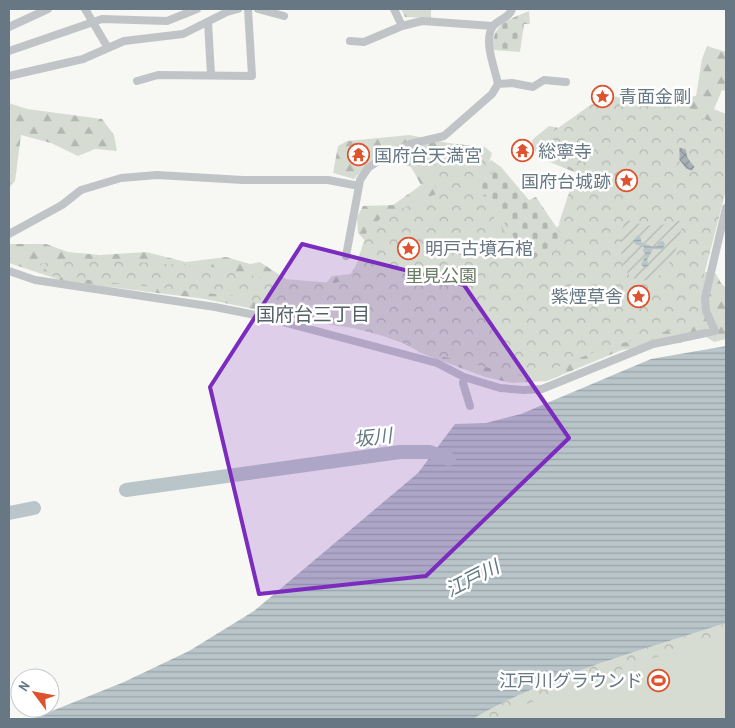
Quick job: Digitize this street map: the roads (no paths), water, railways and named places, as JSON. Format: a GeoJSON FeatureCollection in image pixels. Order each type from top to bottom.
{"type":"FeatureCollection","features":[{"type":"Feature","properties":{"kind":"street"},"geometry":{"type":"LineString","coordinates":[[9,28],[48,9]]}},
{"type":"Feature","properties":{"kind":"street"},"geometry":{"type":"LineString","coordinates":[[85,9],[108,48]]}},
{"type":"Feature","properties":{"kind":"street"},"geometry":{"type":"LineString","coordinates":[[9,51],[109,18],[167,21],[197,9]]}},
{"type":"Feature","properties":{"kind":"street"},"geometry":{"type":"LineString","coordinates":[[9,76],[83,59],[131,40],[176,36],[208,22],[226,10],[238,9]]}},
{"type":"Feature","properties":{"kind":"street"},"geometry":{"type":"LineString","coordinates":[[137,81],[158,75],[252,76],[248,9]]}},
{"type":"Feature","properties":{"kind":"street"},"geometry":{"type":"LineString","coordinates":[[258,9],[284,16]]}},
{"type":"Feature","properties":{"kind":"street"},"geometry":{"type":"LineString","coordinates":[[394,9],[402,26]]}},
{"type":"Feature","properties":{"kind":"street"},"geometry":{"type":"LineString","coordinates":[[346,256],[360,180],[368,168],[387,155],[410,144],[444,136],[492,94],[498,84],[489,41],[494,26],[511,13],[512,9]]}},
{"type":"Feature","properties":{"kind":"street"},"geometry":{"type":"LineString","coordinates":[[350,40],[364,42],[402,26],[422,21],[494,26]]}},
{"type":"Feature","properties":{"kind":"street"},"geometry":{"type":"LineString","coordinates":[[208,22],[211,75]]}},
{"type":"Feature","properties":{"kind":"street"},"geometry":{"type":"LineString","coordinates":[[498,84],[512,83],[533,87],[544,80],[566,82]]}},
{"type":"Feature","properties":{"kind":"street"},"geometry":{"type":"LineString","coordinates":[[9,234],[62,205],[81,190],[132,176],[328,180],[359,186]]}},
{"type":"Feature","properties":{"kind":"street"},"geometry":{"type":"LineString","coordinates":[[9,271],[35,280],[216,307],[260,316],[437,363],[464,377],[500,388],[534,391],[579,375],[634,350],[677,338],[715,331],[706,311],[705,298],[726,208]]}},
{"type":"Feature","properties":{"kind":"street"},"geometry":{"type":"LineString","coordinates":[[464,377],[463,383],[470,406]]}},
{"type":"Feature","properties":{"kind":"water"},"geometry":{"type":"Polygon","coordinates":[[[637,236],[641,238],[641,242],[653,247],[663,241],[665,244],[663,249],[653,249],[647,260],[649,265],[645,269],[641,264],[646,255],[643,251],[644,247],[635,244],[633,241],[637,236]]]}},
{"type":"Feature","properties":{"kind":"water","name":"江戸川"},"geometry":{"type":"Polygon","coordinates":[[[726,346],[726,623],[564,676],[502,703],[473,719],[32,719],[60,718],[60,708],[124,682],[189,651],[254,611],[418,473],[455,424],[486,423],[521,414],[651,359],[726,346]]]}},
{"type":"Feature","properties":{"kind":"waterway","name":"坂川"},"geometry":{"type":"LineString","coordinates":[[126,490],[400,452],[430,452],[449,459]]}},
{"type":"Feature","properties":{"kind":"waterway","name":"坂川"},"geometry":{"type":"LineString","coordinates":[[9,513],[34,508]]}},
{"type":"Feature","properties":{"kind":"place","name":"青面金剛"},"geometry":{"type":"Point","coordinates":[603,96]}},
{"type":"Feature","properties":{"kind":"place","name":"総寧寺"},"geometry":{"type":"Point","coordinates":[522,151]}},
{"type":"Feature","properties":{"kind":"place","name":"国府台天満宮"},"geometry":{"type":"Point","coordinates":[358,155]}},
{"type":"Feature","properties":{"kind":"place","name":"国府台城跡"},"geometry":{"type":"Point","coordinates":[627,181]}},
{"type":"Feature","properties":{"kind":"place","name":"明戸古墳石棺"},"geometry":{"type":"Point","coordinates":[409,248]}},
{"type":"Feature","properties":{"kind":"place","name":"紫煙草舎"},"geometry":{"type":"Point","coordinates":[639,296]}},
{"type":"Feature","properties":{"kind":"place","name":"江戸川グラウンド"},"geometry":{"type":"Point","coordinates":[659,680]}},
{"type":"Feature","properties":{"kind":"district","name":"国府台三丁目"},"geometry":{"type":"Point","coordinates":[313,314]}},
{"type":"Feature","properties":{"kind":"park label","name":"里見公園"},"geometry":{"type":"Point","coordinates":[441,275]}}]}
